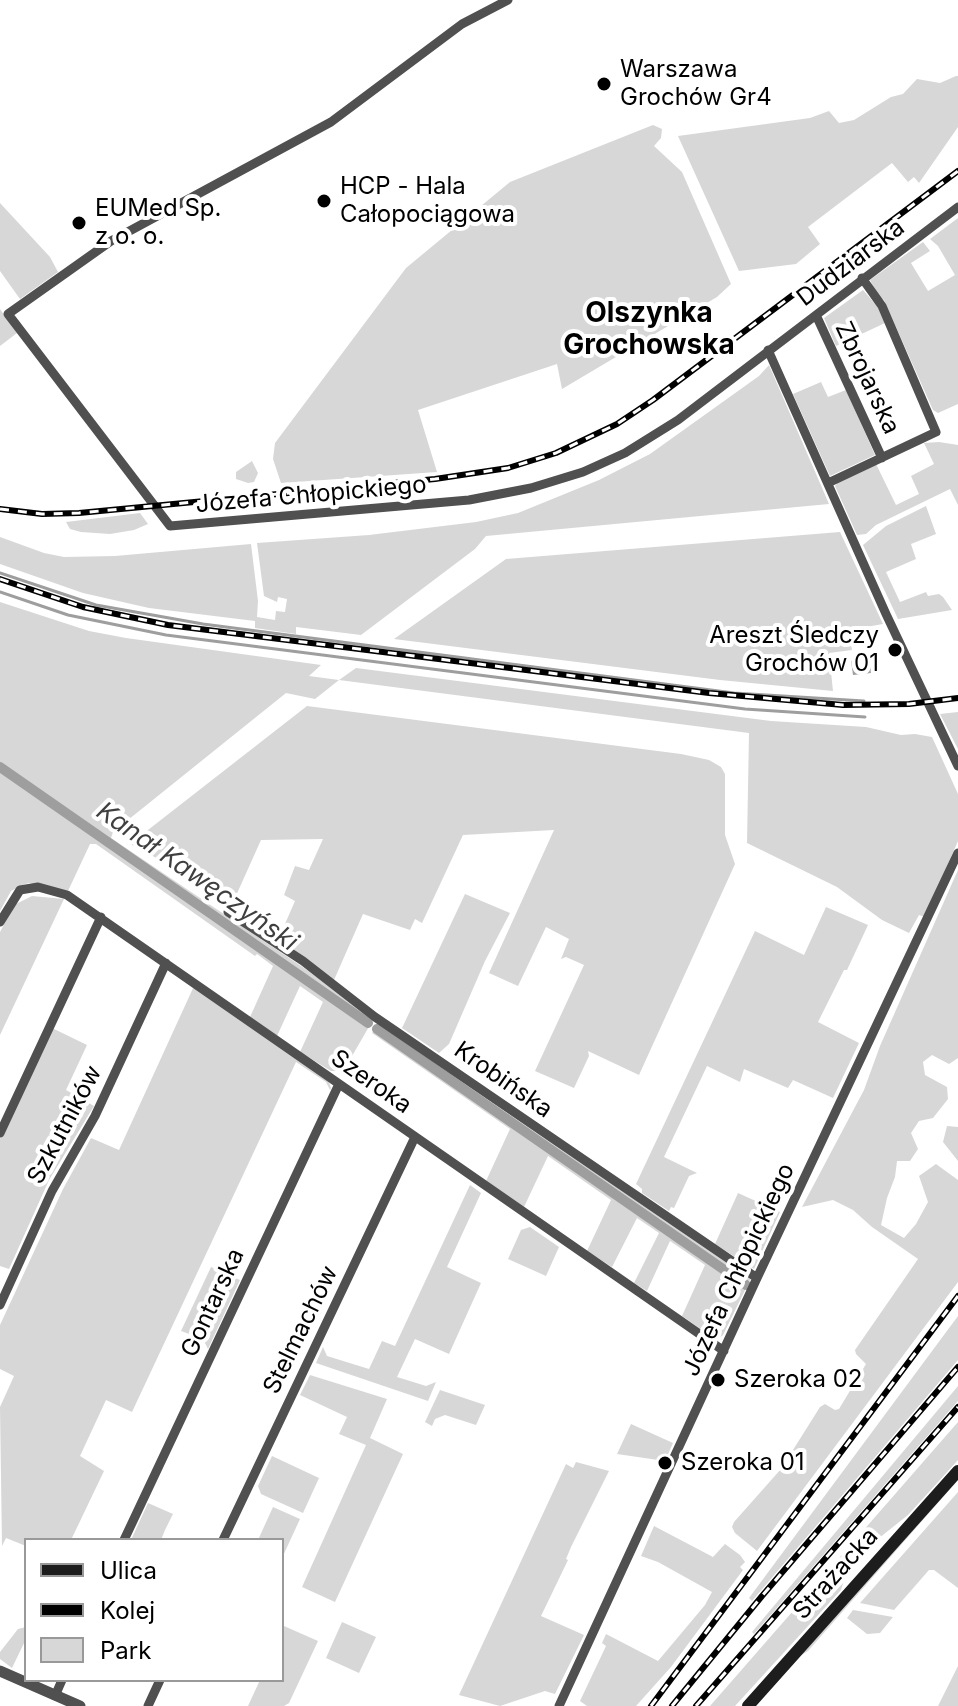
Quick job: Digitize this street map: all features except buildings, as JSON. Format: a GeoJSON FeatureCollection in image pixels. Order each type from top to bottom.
{"type":"FeatureCollection","features":[{"type":"Feature","properties":{"kind":"main road","name":"Strażacka"},"geometry":{"type":"LineString","coordinates":[[748,1706],[958,1471]]}},
{"type":"Feature","properties":{"kind":"street","name":"Józefa Chłopickiego"},"geometry":{"type":"LineString","coordinates":[[508,0],[462,24],[331,122],[111,241],[8,314],[153,506],[175,528],[469,500],[531,488],[583,472],[625,453],[678,420],[768,350]]}},
{"type":"Feature","properties":{"kind":"street","name":"Dudziarska"},"geometry":{"type":"LineString","coordinates":[[768,350],[958,207]]}},
{"type":"Feature","properties":{"kind":"street"},"geometry":{"type":"LineString","coordinates":[[828,483],[936,434],[937,429],[882,306],[862,278]]}},
{"type":"Feature","properties":{"kind":"street","name":"Zbrojarska"},"geometry":{"type":"LineString","coordinates":[[816,315],[882,458]]}},
{"type":"Feature","properties":{"kind":"street"},"geometry":{"type":"LineString","coordinates":[[768,350],[958,766]]}},
{"type":"Feature","properties":{"kind":"street","name":"Józefa Chłopickiego"},"geometry":{"type":"LineString","coordinates":[[559,1706],[958,853]]}},
{"type":"Feature","properties":{"kind":"street","name":"Szeroka"},"geometry":{"type":"LineString","coordinates":[[0,922],[20,890],[29,887],[67,895],[724,1351]]}},
{"type":"Feature","properties":{"kind":"street","name":"Krobińska"},"geometry":{"type":"LineString","coordinates":[[228,912],[303,961],[375,1017],[757,1278]]}},
{"type":"Feature","properties":{"kind":"street"},"geometry":{"type":"LineString","coordinates":[[0,1133],[101,917]]}},
{"type":"Feature","properties":{"kind":"street","name":"Szkutników"},"geometry":{"type":"LineString","coordinates":[[0,1305],[52,1191],[95,1116],[166,963]]}},
{"type":"Feature","properties":{"kind":"street","name":"Gontarska"},"geometry":{"type":"LineString","coordinates":[[125,1538],[339,1084]]}},
{"type":"Feature","properties":{"kind":"street","name":"Stelmachów"},"geometry":{"type":"LineString","coordinates":[[224,1538],[415,1137]]}},
{"type":"Feature","properties":{"kind":"street"},"geometry":{"type":"LineString","coordinates":[[0,1671],[24,1682]]}},
{"type":"Feature","properties":{"kind":"street"},"geometry":{"type":"LineString","coordinates":[[24,1682],[80,1706]]}},
{"type":"Feature","properties":{"kind":"street"},"geometry":{"type":"LineString","coordinates":[[55,1696],[61,1682]]}},
{"type":"Feature","properties":{"kind":"street"},"geometry":{"type":"LineString","coordinates":[[148,1706],[159,1682]]}},
{"type":"Feature","properties":{"kind":"green space"},"geometry":{"type":"Polygon","coordinates":[[[956,76],[958,127],[919,183],[914,177],[908,182],[892,163],[808,227],[820,244],[796,264],[739,271],[678,136],[810,118],[829,111],[839,123],[854,120],[891,97],[903,94],[917,79],[940,83],[956,76]]]}},
{"type":"Feature","properties":{"kind":"green space"},"geometry":{"type":"Polygon","coordinates":[[[653,125],[662,129],[661,138],[654,146],[682,172],[731,284],[717,297],[562,389],[557,364],[418,410],[437,472],[281,483],[273,459],[275,443],[406,268],[510,182],[653,125]]]}},
{"type":"Feature","properties":{"kind":"green space"},"geometry":{"type":"Polygon","coordinates":[[[0,203],[50,257],[58,272],[20,299],[0,271],[0,203]]]}},
{"type":"Feature","properties":{"kind":"green space"},"geometry":{"type":"Polygon","coordinates":[[[958,218],[958,404],[938,413],[933,410],[884,300],[878,296],[870,280],[923,242],[930,251],[911,263],[928,291],[955,275],[938,246],[930,239],[958,218]]]}},
{"type":"Feature","properties":{"kind":"green space"},"geometry":{"type":"Polygon","coordinates":[[[863,290],[877,306],[885,323],[836,346],[824,318],[863,290]]]}},
{"type":"Feature","properties":{"kind":"green space"},"geometry":{"type":"Polygon","coordinates":[[[0,309],[17,333],[0,346],[0,309]]]}},
{"type":"Feature","properties":{"kind":"green space"},"geometry":{"type":"Polygon","coordinates":[[[769,365],[829,504],[486,536],[475,549],[361,635],[296,627],[296,634],[255,628],[255,621],[149,608],[83,593],[0,564],[0,537],[64,557],[115,556],[251,544],[257,617],[275,620],[276,611],[285,612],[287,599],[278,597],[277,602],[264,596],[257,543],[369,535],[476,522],[518,513],[599,480],[650,454],[759,376],[769,365]]]}},
{"type":"Feature","properties":{"kind":"green space"},"geometry":{"type":"Polygon","coordinates":[[[821,382],[828,397],[846,390],[875,455],[830,476],[793,394],[821,382]]]}},
{"type":"Feature","properties":{"kind":"green space"},"geometry":{"type":"Polygon","coordinates":[[[924,443],[958,445],[958,505],[950,489],[876,525],[866,534],[857,535],[835,486],[839,481],[876,464],[896,505],[919,494],[911,476],[934,464],[924,443]]]}},
{"type":"Feature","properties":{"kind":"green space"},"geometry":{"type":"Polygon","coordinates":[[[252,461],[258,473],[254,482],[236,479],[236,472],[252,461]]]}},
{"type":"Feature","properties":{"kind":"green space"},"geometry":{"type":"Polygon","coordinates":[[[926,506],[936,534],[911,544],[916,559],[886,572],[900,602],[926,592],[928,596],[939,594],[952,610],[898,619],[863,545],[886,526],[926,506]]]}},
{"type":"Feature","properties":{"kind":"green space"},"geometry":{"type":"Polygon","coordinates":[[[140,513],[148,524],[110,534],[70,529],[66,522],[140,513]]]}},
{"type":"Feature","properties":{"kind":"green space"},"geometry":{"type":"Polygon","coordinates":[[[840,532],[883,624],[849,630],[852,650],[829,653],[833,691],[394,639],[506,559],[840,532]]]}},
{"type":"Feature","properties":{"kind":"green space"},"geometry":{"type":"Polygon","coordinates":[[[0,602],[89,631],[321,665],[309,676],[339,680],[315,699],[286,693],[113,832],[111,838],[374,1018],[348,1063],[337,1071],[331,1071],[300,1052],[323,1002],[300,986],[277,1036],[250,1017],[273,966],[96,844],[90,844],[68,891],[29,883],[22,885],[11,891],[0,911],[0,602]]]}},
{"type":"Feature","properties":{"kind":"green space"},"geometry":{"type":"Polygon","coordinates":[[[356,668],[771,721],[866,727],[901,735],[932,737],[958,794],[958,841],[925,917],[919,915],[909,933],[882,920],[837,887],[747,843],[749,733],[339,680],[356,668]]]}},
{"type":"Feature","properties":{"kind":"green space"},"geometry":{"type":"Polygon","coordinates":[[[307,706],[681,754],[709,760],[721,767],[725,774],[725,835],[735,864],[639,1075],[588,1051],[589,1056],[574,1088],[535,1071],[584,965],[566,957],[561,959],[569,939],[546,927],[518,986],[489,973],[554,830],[463,835],[422,923],[415,919],[410,930],[363,914],[334,980],[278,940],[295,901],[284,895],[295,866],[309,870],[323,839],[261,840],[230,909],[181,871],[130,844],[307,706]]]}},
{"type":"Feature","properties":{"kind":"green space"},"geometry":{"type":"Polygon","coordinates":[[[958,712],[958,749],[940,714],[958,712]]]}},
{"type":"Feature","properties":{"kind":"green space"},"geometry":{"type":"Polygon","coordinates":[[[958,870],[958,1058],[949,1064],[932,1055],[923,1062],[925,1075],[947,1087],[948,1099],[933,1118],[919,1121],[911,1133],[918,1149],[910,1161],[897,1161],[881,1225],[904,1238],[928,1202],[919,1176],[936,1164],[958,1180],[958,1282],[757,1551],[735,1533],[732,1527],[734,1522],[781,1469],[820,1407],[825,1404],[839,1409],[866,1364],[855,1350],[918,1259],[853,1210],[833,1200],[802,1207],[864,1090],[880,1046],[958,870]]]}},
{"type":"Feature","properties":{"kind":"green space"},"geometry":{"type":"Polygon","coordinates":[[[465,894],[510,913],[485,961],[449,1044],[439,1053],[402,1028],[465,894]]]}},
{"type":"Feature","properties":{"kind":"green space"},"geometry":{"type":"Polygon","coordinates":[[[32,896],[64,899],[0,1035],[0,932],[14,905],[32,896]]]}},
{"type":"Feature","properties":{"kind":"green space"},"geometry":{"type":"Polygon","coordinates":[[[826,907],[868,925],[818,1022],[859,1043],[833,1098],[793,1080],[788,1088],[744,1069],[740,1082],[707,1066],[664,1157],[697,1173],[689,1176],[674,1208],[671,1207],[669,1211],[642,1193],[636,1184],[755,931],[804,955],[826,907]]]}},
{"type":"Feature","properties":{"kind":"green space"},"geometry":{"type":"Polygon","coordinates":[[[194,986],[329,1082],[331,1088],[296,1062],[132,1412],[106,1400],[80,1456],[104,1471],[72,1538],[24,1538],[24,1545],[6,1538],[2,1546],[0,1407],[14,1376],[0,1369],[0,1325],[63,1189],[91,1138],[119,1150],[194,986]]]}},
{"type":"Feature","properties":{"kind":"green space"},"geometry":{"type":"Polygon","coordinates":[[[378,1026],[751,1278],[723,1335],[717,1340],[682,1316],[705,1265],[670,1241],[647,1291],[634,1283],[659,1233],[637,1218],[612,1267],[587,1251],[611,1200],[548,1156],[524,1207],[486,1181],[510,1129],[372,1033],[378,1026]]]}},
{"type":"Feature","properties":{"kind":"green space"},"geometry":{"type":"Polygon","coordinates":[[[52,1028],[87,1045],[66,1090],[94,1106],[49,1180],[9,1269],[0,1266],[0,1139],[52,1028]]]}},
{"type":"Feature","properties":{"kind":"green space"},"geometry":{"type":"Polygon","coordinates":[[[947,1126],[958,1127],[958,1161],[943,1142],[947,1126]]]}},
{"type":"Feature","properties":{"kind":"green space"},"geometry":{"type":"Polygon","coordinates":[[[470,1185],[481,1193],[447,1267],[481,1283],[449,1354],[415,1339],[397,1377],[426,1386],[436,1382],[428,1401],[316,1363],[323,1347],[327,1356],[369,1369],[382,1341],[395,1346],[470,1185]]]}},
{"type":"Feature","properties":{"kind":"green space"},"geometry":{"type":"Polygon","coordinates":[[[738,1193],[780,1212],[754,1269],[715,1244],[738,1193]]]}},
{"type":"Feature","properties":{"kind":"green space"},"geometry":{"type":"Polygon","coordinates":[[[530,1227],[559,1247],[546,1276],[508,1259],[521,1230],[530,1227]]]}},
{"type":"Feature","properties":{"kind":"green space"},"geometry":{"type":"Polygon","coordinates":[[[211,1267],[240,1280],[208,1349],[203,1339],[181,1331],[211,1267]]]}},
{"type":"Feature","properties":{"kind":"green space"},"geometry":{"type":"Polygon","coordinates":[[[958,1316],[958,1360],[752,1601],[749,1598],[958,1316]]]}},
{"type":"Feature","properties":{"kind":"green space"},"geometry":{"type":"Polygon","coordinates":[[[310,1375],[387,1399],[370,1438],[403,1454],[335,1602],[302,1587],[366,1445],[339,1434],[347,1417],[300,1395],[310,1375]]]}},
{"type":"Feature","properties":{"kind":"green space"},"geometry":{"type":"Polygon","coordinates":[[[958,1386],[958,1401],[754,1634],[752,1632],[958,1386]]]}},
{"type":"Feature","properties":{"kind":"green space"},"geometry":{"type":"Polygon","coordinates":[[[440,1390],[485,1405],[476,1425],[445,1415],[435,1419],[432,1426],[425,1422],[440,1390]]]}},
{"type":"Feature","properties":{"kind":"green space"},"geometry":{"type":"Polygon","coordinates":[[[958,1422],[958,1460],[908,1515],[864,1550],[848,1568],[841,1590],[735,1706],[710,1706],[958,1422]]]}},
{"type":"Feature","properties":{"kind":"green space"},"geometry":{"type":"Polygon","coordinates":[[[631,1424],[673,1443],[665,1461],[617,1454],[631,1424]]]}},
{"type":"Feature","properties":{"kind":"green space"},"geometry":{"type":"Polygon","coordinates":[[[272,1456],[319,1478],[303,1513],[261,1494],[258,1486],[272,1456]]]}},
{"type":"Feature","properties":{"kind":"green space"},"geometry":{"type":"Polygon","coordinates":[[[576,1462],[609,1471],[541,1616],[584,1635],[555,1694],[545,1691],[500,1706],[459,1695],[566,1464],[573,1468],[576,1462]]]}},
{"type":"Feature","properties":{"kind":"green space"},"geometry":{"type":"Polygon","coordinates":[[[958,1480],[808,1651],[800,1656],[958,1480]]]}},
{"type":"Feature","properties":{"kind":"green space"},"geometry":{"type":"Polygon","coordinates":[[[958,1492],[958,1588],[934,1570],[929,1570],[894,1610],[860,1603],[958,1492]]]}},
{"type":"Feature","properties":{"kind":"green space"},"geometry":{"type":"Polygon","coordinates":[[[148,1503],[173,1514],[162,1538],[132,1538],[148,1503]]]}},
{"type":"Feature","properties":{"kind":"green space"},"geometry":{"type":"Polygon","coordinates":[[[273,1507],[300,1519],[284,1554],[284,1538],[259,1538],[273,1507]]]}},
{"type":"Feature","properties":{"kind":"green space"},"geometry":{"type":"Polygon","coordinates":[[[654,1526],[713,1557],[725,1544],[745,1562],[740,1567],[743,1570],[671,1667],[636,1706],[587,1706],[580,1701],[606,1646],[602,1643],[606,1634],[658,1661],[705,1605],[712,1592],[641,1556],[654,1526]]]}},
{"type":"Feature","properties":{"kind":"green space"},"geometry":{"type":"Polygon","coordinates":[[[853,1610],[893,1617],[880,1633],[867,1634],[847,1618],[853,1610]]]}},
{"type":"Feature","properties":{"kind":"green space"},"geometry":{"type":"Polygon","coordinates":[[[342,1622],[376,1637],[359,1673],[326,1658],[342,1622]]]}},
{"type":"Feature","properties":{"kind":"green space"},"geometry":{"type":"Polygon","coordinates":[[[284,1626],[318,1641],[289,1703],[284,1706],[248,1706],[259,1682],[284,1682],[284,1626]]]}},
{"type":"Feature","properties":{"kind":"green space"},"geometry":{"type":"Polygon","coordinates":[[[24,1628],[24,1643],[12,1668],[0,1659],[0,1652],[18,1629],[24,1628]]]}},
{"type":"Feature","properties":{"kind":"green space"},"geometry":{"type":"Polygon","coordinates":[[[958,1666],[958,1706],[938,1706],[958,1666]]]}},
{"type":"Feature","properties":{"kind":"shaded area"},"geometry":{"type":"Polygon","coordinates":[[[879,658],[880,672],[853,675],[851,661],[879,658]]]}},
{"type":"Feature","properties":{"kind":"waterway"},"geometry":{"type":"LineString","coordinates":[[0,573],[96,605],[203,624],[734,693],[864,701]]}},
{"type":"Feature","properties":{"kind":"waterway"},"geometry":{"type":"LineString","coordinates":[[0,592],[68,615],[166,635],[745,709],[865,717]]}},
{"type":"Feature","properties":{"kind":"waterway","name":"Kanał Kawęczyński"},"geometry":{"type":"LineString","coordinates":[[0,767],[368,1023]]}},
{"type":"Feature","properties":{"kind":"waterway","name":"Kanał Kawęczyński"},"geometry":{"type":"LineString","coordinates":[[377,1029],[746,1285]]}},
{"type":"Feature","properties":{"kind":"railway"},"geometry":{"type":"LineString","coordinates":[[0,509],[42,514],[79,513],[435,479],[508,468],[556,453],[617,424],[653,400],[958,171]]}},
{"type":"Feature","properties":{"kind":"railway"},"geometry":{"type":"LineString","coordinates":[[0,579],[83,607],[168,625],[709,693],[843,705],[909,704],[958,698]]}},
{"type":"Feature","properties":{"kind":"railway"},"geometry":{"type":"LineString","coordinates":[[651,1706],[958,1296]]}},
{"type":"Feature","properties":{"kind":"railway"},"geometry":{"type":"LineString","coordinates":[[672,1706],[958,1367]]}},
{"type":"Feature","properties":{"kind":"railway"},"geometry":{"type":"LineString","coordinates":[[696,1706],[958,1407]]}},
{"type":"Feature","properties":{"kind":"place","name":"Warszawa Grochów Gr4"},"geometry":{"type":"Point","coordinates":[604,84]}},
{"type":"Feature","properties":{"kind":"place","name":"HCP - Hala Całopociągowa"},"geometry":{"type":"Point","coordinates":[324,201]}},
{"type":"Feature","properties":{"kind":"place","name":"EUMed Sp. z o. o."},"geometry":{"type":"Point","coordinates":[79,223]}},
{"type":"Feature","properties":{"kind":"place","name":"Areszt Śledczy Grochów 01"},"geometry":{"type":"Point","coordinates":[895,650]}},
{"type":"Feature","properties":{"kind":"place","name":"Szeroka 02"},"geometry":{"type":"Point","coordinates":[718,1380]}},
{"type":"Feature","properties":{"kind":"place","name":"Szeroka 01"},"geometry":{"type":"Point","coordinates":[665,1463]}},
{"type":"Feature","properties":{"kind":"district","name":"Olszynka Grochowska"},"geometry":{"type":"Point","coordinates":[649,330]}}]}
